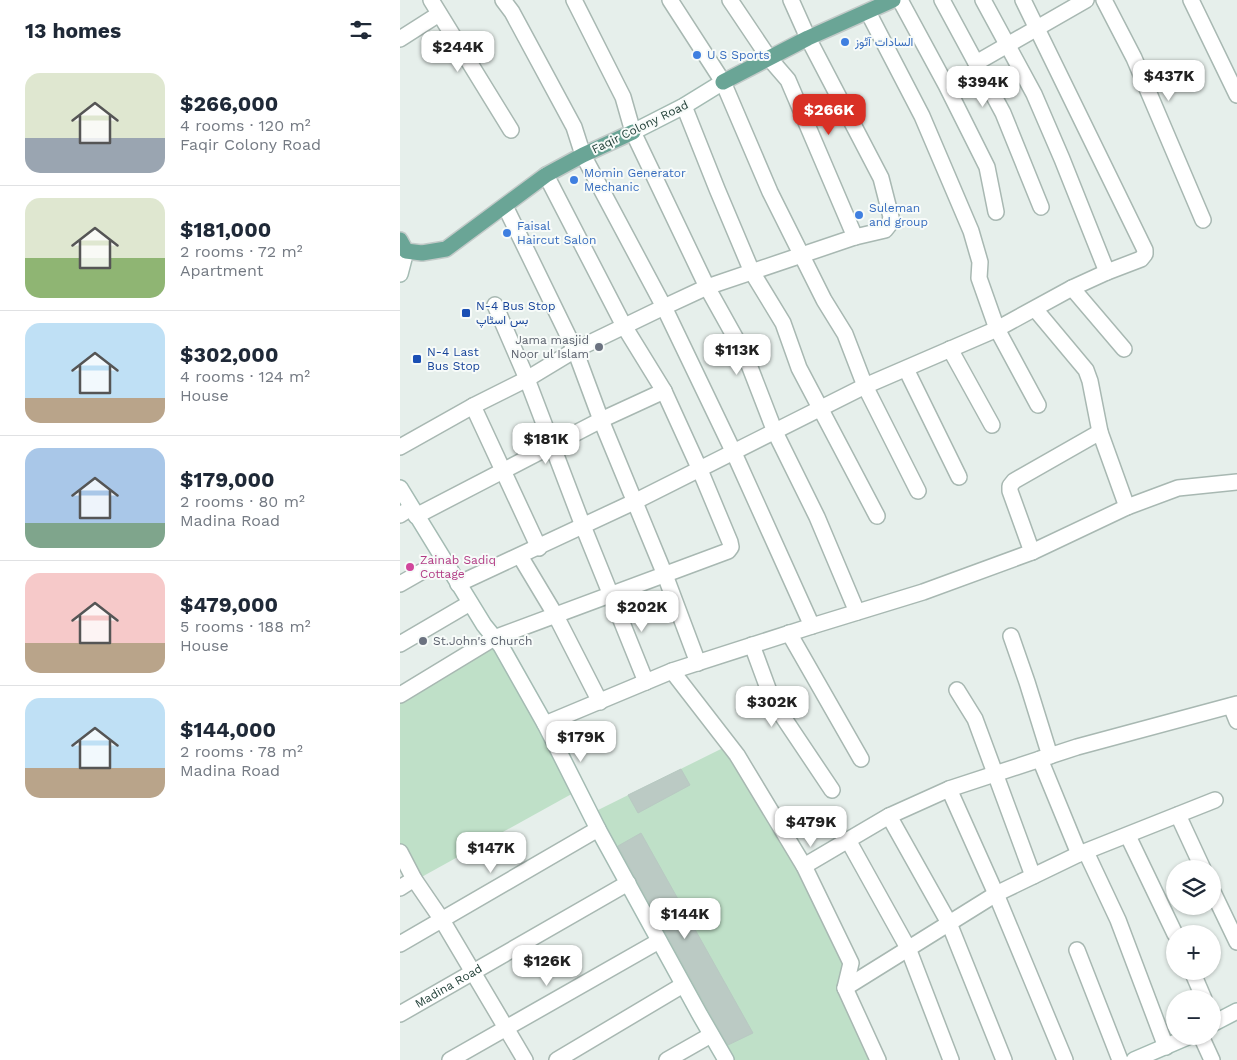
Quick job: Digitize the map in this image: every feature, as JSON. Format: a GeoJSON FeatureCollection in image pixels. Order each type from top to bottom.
{"type":"FeatureCollection","features":[{"type":"Feature","properties":{"kind":"main road","name":"Faqir Colony Road"},"geometry":{"type":"LineString","coordinates":[[723,82],[808,38],[893,0]]}},
{"type":"Feature","properties":{"kind":"main road","name":"Faqir Colony Road"},"geometry":{"type":"LineString","coordinates":[[403,246],[422,253],[446,248],[546,175],[633,132]]}},
{"type":"Feature","properties":{"kind":"street"},"geometry":{"type":"LineString","coordinates":[[431,0],[511,130]]}},
{"type":"Feature","properties":{"kind":"street"},"geometry":{"type":"LineString","coordinates":[[503,0],[512,12],[574,127],[584,155],[664,307],[734,453],[812,626]]}},
{"type":"Feature","properties":{"kind":"street"},"geometry":{"type":"LineString","coordinates":[[574,0],[622,97],[633,132],[707,288],[746,357],[775,432],[817,517],[857,612]]}},
{"type":"Feature","properties":{"kind":"street"},"geometry":{"type":"LineString","coordinates":[[670,0],[723,82],[770,192],[824,300],[845,334],[865,386],[918,491]]}},
{"type":"Feature","properties":{"kind":"street"},"geometry":{"type":"LineString","coordinates":[[730,0],[769,58],[788,80],[856,237]]}},
{"type":"Feature","properties":{"kind":"street"},"geometry":{"type":"LineString","coordinates":[[400,447],[575,350],[664,307],[707,288],[752,272],[856,237],[886,230],[890,217],[881,178],[808,38],[791,0]]}},
{"type":"Feature","properties":{"kind":"street"},"geometry":{"type":"LineString","coordinates":[[900,0],[946,85],[987,167],[996,212]]}},
{"type":"Feature","properties":{"kind":"street"},"geometry":{"type":"LineString","coordinates":[[942,0],[1003,113],[1041,207]]}},
{"type":"Feature","properties":{"kind":"street"},"geometry":{"type":"LineString","coordinates":[[983,0],[1034,94],[1107,272]]}},
{"type":"Feature","properties":{"kind":"street"},"geometry":{"type":"LineString","coordinates":[[458,584],[539,548],[700,470],[865,386],[998,329],[1072,288],[1141,259],[1145,254],[1145,250],[1023,0]]}},
{"type":"Feature","properties":{"kind":"street"},"geometry":{"type":"LineString","coordinates":[[976,63],[1007,47],[1086,0]]}},
{"type":"Feature","properties":{"kind":"street"},"geometry":{"type":"LineString","coordinates":[[1104,0],[1134,58],[1203,220]]}},
{"type":"Feature","properties":{"kind":"street"},"geometry":{"type":"LineString","coordinates":[[1190,0],[1237,95]]}},
{"type":"Feature","properties":{"kind":"street"},"geometry":{"type":"LineString","coordinates":[[868,12],[922,116],[971,230],[980,262],[979,278],[998,329],[1038,405]]}},
{"type":"Feature","properties":{"kind":"street"},"geometry":{"type":"LineString","coordinates":[[400,39],[439,14]]}},
{"type":"Feature","properties":{"kind":"street","name":"Faqir Colony Road"},"geometry":{"type":"LineString","coordinates":[[633,132],[684,106],[723,82]]}},
{"type":"Feature","properties":{"kind":"street"},"geometry":{"type":"LineString","coordinates":[[684,106],[752,272],[783,323],[799,368],[877,516]]}},
{"type":"Feature","properties":{"kind":"street"},"geometry":{"type":"LineString","coordinates":[[400,695],[494,638],[666,575],[728,551],[731,548],[700,470],[664,391],[624,326],[546,175]]}},
{"type":"Feature","properties":{"kind":"street"},"geometry":{"type":"LineString","coordinates":[[505,206],[575,350],[601,420],[666,575],[698,663]]}},
{"type":"Feature","properties":{"kind":"street"},"geometry":{"type":"LineString","coordinates":[[400,274],[403,246]]}},
{"type":"Feature","properties":{"kind":"street"},"geometry":{"type":"LineString","coordinates":[[1072,288],[1124,350]]}},
{"type":"Feature","properties":{"kind":"street"},"geometry":{"type":"LineString","coordinates":[[494,306],[527,378],[583,526],[646,682]]}},
{"type":"Feature","properties":{"kind":"street"},"geometry":{"type":"LineString","coordinates":[[1035,309],[1086,370],[1100,432],[1127,507]]}},
{"type":"Feature","properties":{"kind":"street"},"geometry":{"type":"LineString","coordinates":[[950,348],[992,425]]}},
{"type":"Feature","properties":{"kind":"street"},"geometry":{"type":"LineString","coordinates":[[906,369],[959,477]]}},
{"type":"Feature","properties":{"kind":"street"},"geometry":{"type":"LineString","coordinates":[[409,513],[502,471],[601,420],[664,391]]}},
{"type":"Feature","properties":{"kind":"street"},"geometry":{"type":"LineString","coordinates":[[473,406],[539,548]]}},
{"type":"Feature","properties":{"kind":"street"},"geometry":{"type":"LineString","coordinates":[[1032,552],[1010,491],[1010,486],[1014,481],[1100,432]]}},
{"type":"Feature","properties":{"kind":"street"},"geometry":{"type":"LineString","coordinates":[[545,724],[672,671],[922,592],[1032,552],[1127,507],[1178,488],[1237,482]]}},
{"type":"Feature","properties":{"kind":"street"},"geometry":{"type":"LineString","coordinates":[[400,488],[409,513],[470,604],[501,646],[545,724],[598,829],[726,1060]]}},
{"type":"Feature","properties":{"kind":"street"},"geometry":{"type":"LineString","coordinates":[[520,556],[556,616],[600,702]]}},
{"type":"Feature","properties":{"kind":"street"},"geometry":{"type":"LineString","coordinates":[[400,584],[442,560]]}},
{"type":"Feature","properties":{"kind":"street"},"geometry":{"type":"LineString","coordinates":[[400,644],[470,604]]}},
{"type":"Feature","properties":{"kind":"street"},"geometry":{"type":"LineString","coordinates":[[790,633],[861,759]]}},
{"type":"Feature","properties":{"kind":"street"},"geometry":{"type":"LineString","coordinates":[[1011,636],[1028,682],[1045,758],[1082,853],[1118,920],[1158,1053]]}},
{"type":"Feature","properties":{"kind":"street"},"geometry":{"type":"LineString","coordinates":[[752,645],[773,702],[832,790]]}},
{"type":"Feature","properties":{"kind":"street"},"geometry":{"type":"LineString","coordinates":[[672,671],[737,755],[804,866],[851,964],[845,988],[878,1060]]}},
{"type":"Feature","properties":{"kind":"street"},"geometry":{"type":"LineString","coordinates":[[957,690],[975,719],[997,774],[1033,876]]}},
{"type":"Feature","properties":{"kind":"street"},"geometry":{"type":"LineString","coordinates":[[804,866],[889,816],[949,789],[1077,747],[1234,705],[1237,721]]}},
{"type":"Feature","properties":{"kind":"street"},"geometry":{"type":"LineString","coordinates":[[949,789],[996,894],[1065,1060]]}},
{"type":"Feature","properties":{"kind":"street"},"geometry":{"type":"LineString","coordinates":[[845,988],[996,894],[1082,853],[1215,800]]}},
{"type":"Feature","properties":{"kind":"street"},"geometry":{"type":"LineString","coordinates":[[889,816],[949,923],[1004,1060]]}},
{"type":"Feature","properties":{"kind":"street"},"geometry":{"type":"LineString","coordinates":[[1178,816],[1199,860]]}},
{"type":"Feature","properties":{"kind":"street"},"geometry":{"type":"LineString","coordinates":[[400,944],[598,829]]}},
{"type":"Feature","properties":{"kind":"street"},"geometry":{"type":"LineString","coordinates":[[1128,836],[1171,925]]}},
{"type":"Feature","properties":{"kind":"street"},"geometry":{"type":"LineString","coordinates":[[848,840],[908,948],[951,1060]]}},
{"type":"Feature","properties":{"kind":"street"},"geometry":{"type":"LineString","coordinates":[[400,852],[414,879],[442,920],[525,1060]]}},
{"type":"Feature","properties":{"kind":"street"},"geometry":{"type":"LineString","coordinates":[[400,888],[414,879]]}},
{"type":"Feature","properties":{"kind":"street","name":"Madina Road"},"geometry":{"type":"LineString","coordinates":[[400,1014],[628,883]]}},
{"type":"Feature","properties":{"kind":"street"},"geometry":{"type":"LineString","coordinates":[[1221,909],[1237,942]]}},
{"type":"Feature","properties":{"kind":"street"},"geometry":{"type":"LineString","coordinates":[[450,1060],[659,941]]}},
{"type":"Feature","properties":{"kind":"street"},"geometry":{"type":"LineString","coordinates":[[1078,950],[1120,1060]]}},
{"type":"Feature","properties":{"kind":"street"},"geometry":{"type":"LineString","coordinates":[[556,1060],[683,985]]}},
{"type":"Feature","properties":{"kind":"street"},"geometry":{"type":"LineString","coordinates":[[1221,1018],[1237,1011]]}},
{"type":"Feature","properties":{"kind":"street"},"geometry":{"type":"LineString","coordinates":[[667,1060],[711,1035]]}},
{"type":"Feature","properties":{"kind":"street"},"geometry":{"type":"LineString","coordinates":[[1134,1060],[1158,1053],[1173,1045]]}},
{"type":"Feature","properties":{"kind":"street"},"geometry":{"type":"LineString","coordinates":[[1205,1045],[1212,1060]]}},
{"type":"Feature","properties":{"kind":"green space"},"geometry":{"type":"Polygon","coordinates":[[[495,644],[577,791],[418,879],[400,848],[400,702],[495,644]]]}},
{"type":"Feature","properties":{"kind":"green space"},"geometry":{"type":"Polygon","coordinates":[[[729,745],[851,963],[845,988],[878,1060],[728,1060],[590,814],[729,745]]]}},
{"type":"Feature","properties":{"kind":"building"},"geometry":{"type":"Polygon","coordinates":[[[681,769],[690,785],[638,813],[628,795],[681,769]]]}},
{"type":"Feature","properties":{"kind":"building"},"geometry":{"type":"Polygon","coordinates":[[[641,833],[753,1033],[728,1045],[708,1010],[618,846],[641,833]]]}},
{"type":"Feature","properties":{"kind":"place","name":"السادات آٹوز"},"geometry":{"type":"Point","coordinates":[845,42]}},
{"type":"Feature","properties":{"kind":"place","name":"U S Sports"},"geometry":{"type":"Point","coordinates":[697,55]}},
{"type":"Feature","properties":{"kind":"place","name":"Momin Generator Mechanic"},"geometry":{"type":"Point","coordinates":[574,180]}},
{"type":"Feature","properties":{"kind":"place","name":"Suleman and group"},"geometry":{"type":"Point","coordinates":[859,215]}},
{"type":"Feature","properties":{"kind":"place","name":"Faisal Haircut Salon"},"geometry":{"type":"Point","coordinates":[507,233]}},
{"type":"Feature","properties":{"kind":"place","name":"N-4 Bus Stop بس اسٹاپ"},"geometry":{"type":"Point","coordinates":[466,313]}},
{"type":"Feature","properties":{"kind":"place","name":"Jama masjid Noor ul Islam"},"geometry":{"type":"Point","coordinates":[599,347]}},
{"type":"Feature","properties":{"kind":"place","name":"N-4 Last Bus Stop"},"geometry":{"type":"Point","coordinates":[417,359]}},
{"type":"Feature","properties":{"kind":"place","name":"Zainab Sadiq Cottage"},"geometry":{"type":"Point","coordinates":[410,567]}},
{"type":"Feature","properties":{"kind":"place","name":"St.John's Church"},"geometry":{"type":"Point","coordinates":[423,641]}}]}
